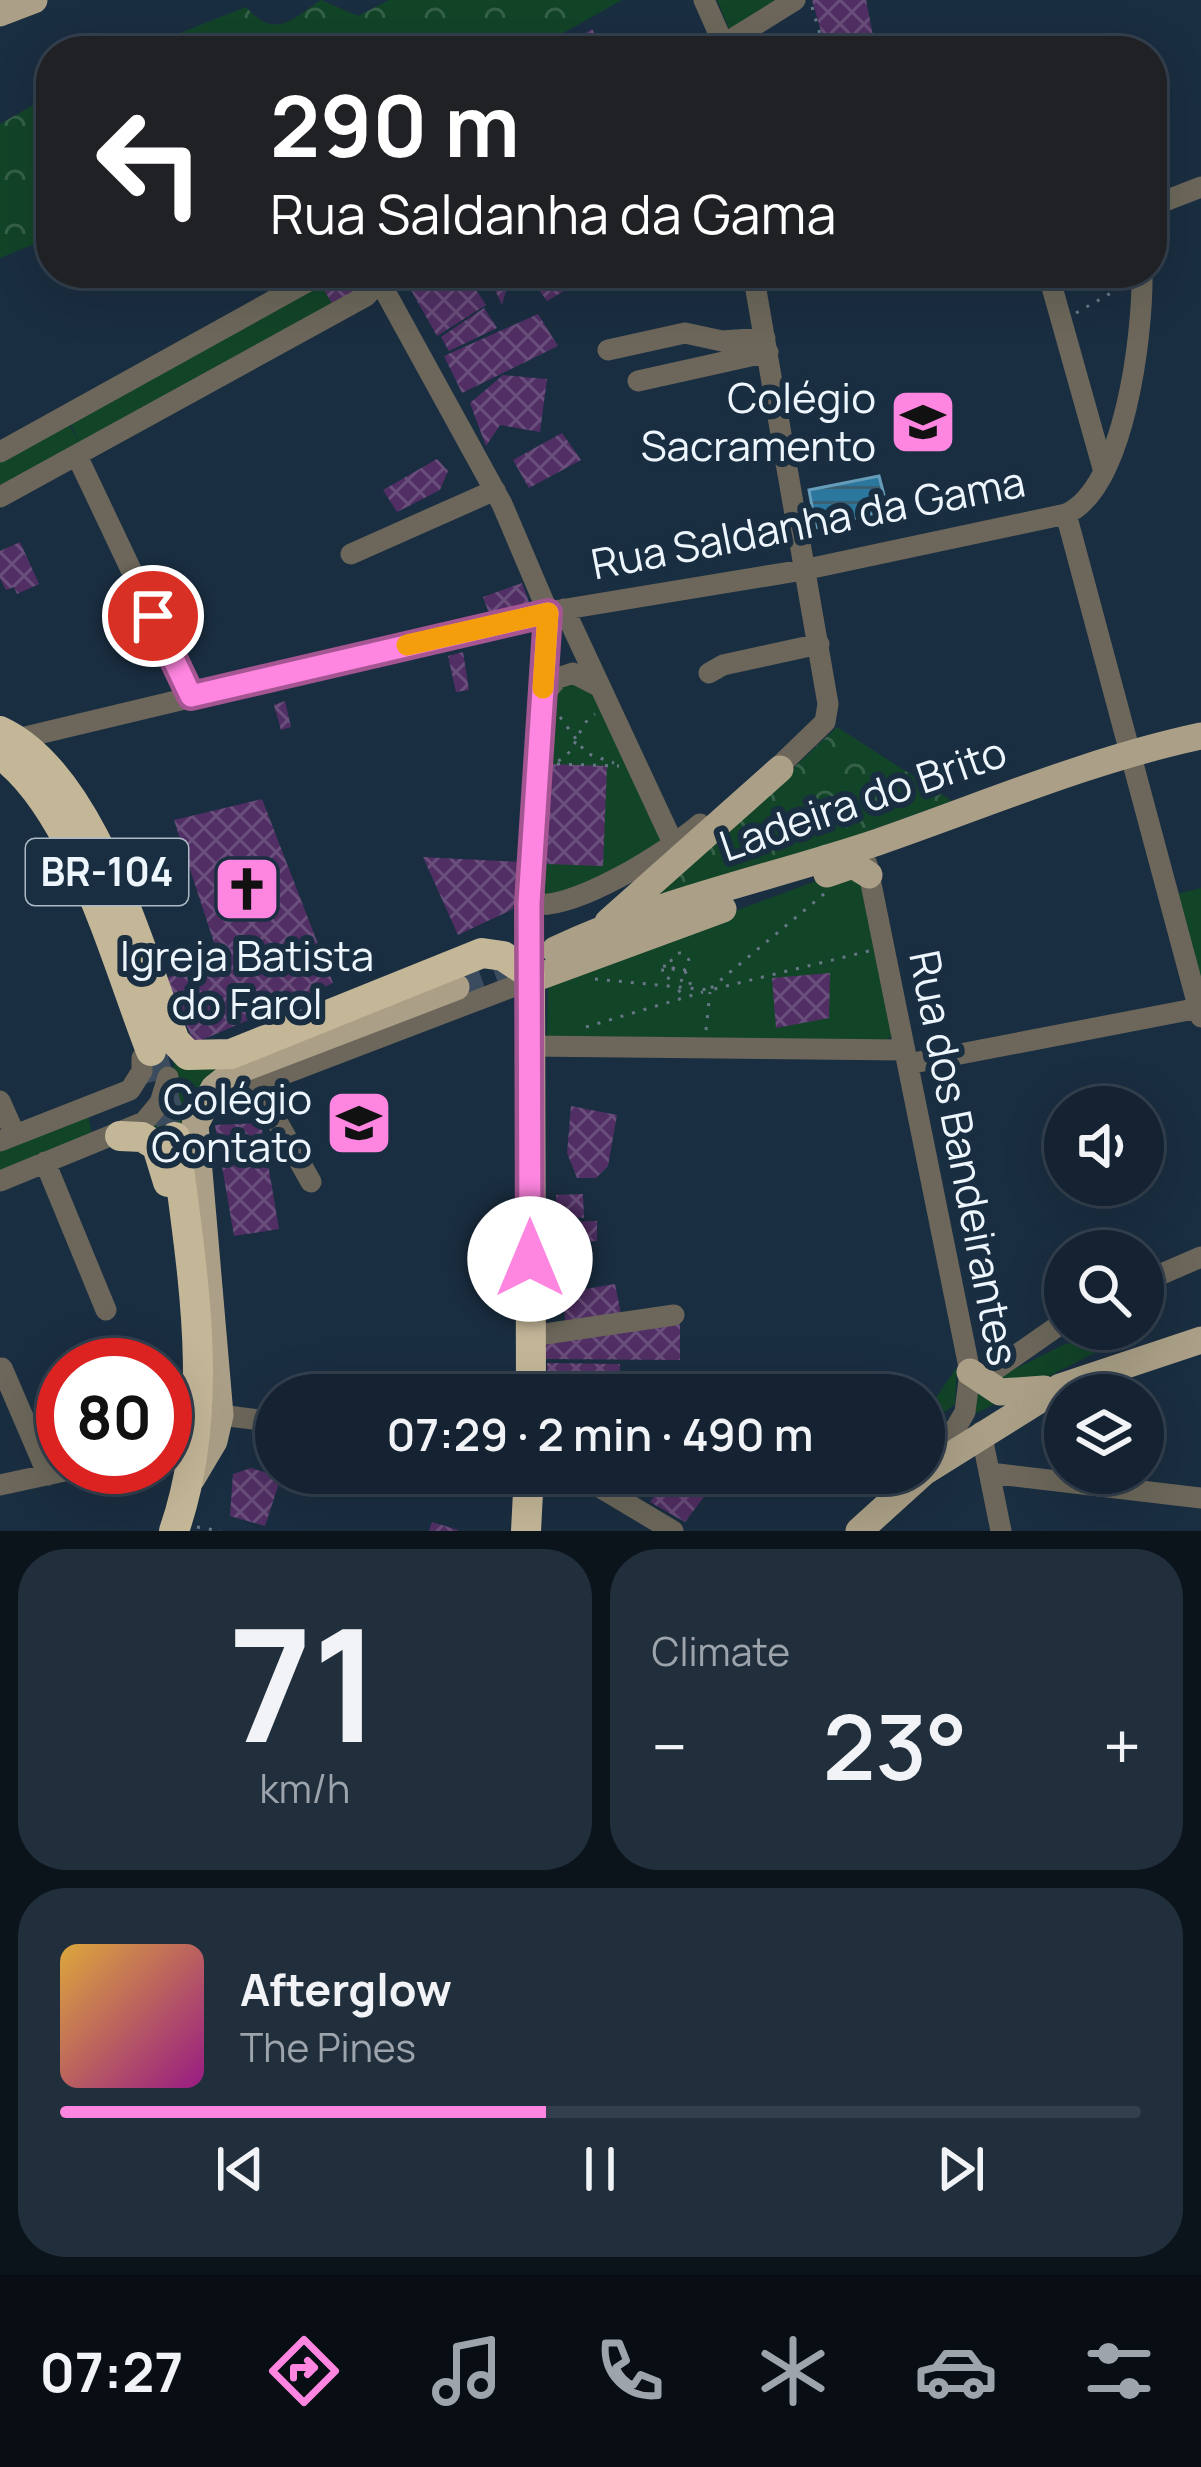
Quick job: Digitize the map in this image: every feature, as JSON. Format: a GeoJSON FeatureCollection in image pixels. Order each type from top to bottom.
{"type":"FeatureCollection","features":[{"type":"Feature","properties":{"kind":"highway","name":"BR-104"},"geometry":{"type":"LineString","coordinates":[[6,741],[75,803],[132,930],[156,1050]]}},
{"type":"Feature","properties":{"kind":"highway","name":"BR-104"},"geometry":{"type":"LineString","coordinates":[[6,741],[55,812],[156,1050]]}},
{"type":"Feature","properties":{"kind":"highway"},"geometry":{"type":"LineString","coordinates":[[0,766],[30,794],[156,1050],[200,1058],[231,1054],[482,953],[503,956],[530,977],[531,1374]]}},
{"type":"Feature","properties":{"kind":"highway"},"geometry":{"type":"LineString","coordinates":[[132,930],[131,961],[164,1047],[168,1077]]}},
{"type":"Feature","properties":{"kind":"highway"},"geometry":{"type":"LineString","coordinates":[[191,1122],[198,1365],[198,1442],[192,1478]]}},
{"type":"Feature","properties":{"kind":"highway"},"geometry":{"type":"LineString","coordinates":[[110,1137],[142,1137],[163,1156],[183,1328],[198,1365]]}},
{"type":"Feature","properties":{"kind":"highway"},"geometry":{"type":"LineString","coordinates":[[185,1529],[190,1494]]}},
{"type":"Feature","properties":{"kind":"highway"},"geometry":{"type":"LineString","coordinates":[[526,1531],[528,1494]]}},
{"type":"Feature","properties":{"kind":"main road"},"geometry":{"type":"LineString","coordinates":[[0,13],[34,0]]}},
{"type":"Feature","properties":{"kind":"main road","name":"Ladeira do Brito"},"geometry":{"type":"LineString","coordinates":[[555,950],[600,928],[866,857],[1130,757],[1201,736]]}},
{"type":"Feature","properties":{"kind":"main road"},"geometry":{"type":"LineString","coordinates":[[600,928],[780,769]]}},
{"type":"Feature","properties":{"kind":"main road","name":"Ladeira do Brito"},"geometry":{"type":"LineString","coordinates":[[530,977],[866,857]]}},
{"type":"Feature","properties":{"kind":"main road"},"geometry":{"type":"LineString","coordinates":[[192,1478],[214,1441],[220,1415],[191,1122],[234,1072],[456,988]]}},
{"type":"Feature","properties":{"kind":"main road"},"geometry":{"type":"LineString","coordinates":[[1101,1374],[1201,1340]]}},
{"type":"Feature","properties":{"kind":"main road"},"geometry":{"type":"LineString","coordinates":[[975,1377],[1007,1393],[1044,1390]]}},
{"type":"Feature","properties":{"kind":"main road"},"geometry":{"type":"LineString","coordinates":[[945,1457],[1044,1397]]}},
{"type":"Feature","properties":{"kind":"main road"},"geometry":{"type":"LineString","coordinates":[[860,1531],[901,1494]]}},
{"type":"Feature","properties":{"kind":"street"},"geometry":{"type":"LineString","coordinates":[[704,0],[715,36]]}},
{"type":"Feature","properties":{"kind":"street"},"geometry":{"type":"LineString","coordinates":[[736,36],[795,0]]}},
{"type":"Feature","properties":{"kind":"street"},"geometry":{"type":"LineString","coordinates":[[1167,200],[1201,187]]}},
{"type":"Feature","properties":{"kind":"street"},"geometry":{"type":"LineString","coordinates":[[0,452],[296,288]]}},
{"type":"Feature","properties":{"kind":"street"},"geometry":{"type":"LineString","coordinates":[[0,497],[78,458],[371,288]]}},
{"type":"Feature","properties":{"kind":"street"},"geometry":{"type":"LineString","coordinates":[[391,288],[556,611],[600,687],[674,845]]}},
{"type":"Feature","properties":{"kind":"street"},"geometry":{"type":"LineString","coordinates":[[529,903],[556,906],[674,845],[780,769],[828,716],[756,288]]}},
{"type":"Feature","properties":{"kind":"street"},"geometry":{"type":"LineString","coordinates":[[1053,288],[1105,472]]}},
{"type":"Feature","properties":{"kind":"street"},"geometry":{"type":"LineString","coordinates":[[1105,472],[1130,384],[1140,288]]}},
{"type":"Feature","properties":{"kind":"street"},"geometry":{"type":"LineString","coordinates":[[608,350],[686,333],[767,345]]}},
{"type":"Feature","properties":{"kind":"street"},"geometry":{"type":"LineString","coordinates":[[708,365],[709,339]]}},
{"type":"Feature","properties":{"kind":"street"},"geometry":{"type":"LineString","coordinates":[[638,381],[767,345]]}},
{"type":"Feature","properties":{"kind":"street"},"geometry":{"type":"LineString","coordinates":[[78,458],[191,696]]}},
{"type":"Feature","properties":{"kind":"street","name":"Rua Saldanha da Gama"},"geometry":{"type":"LineString","coordinates":[[6,741],[556,611],[803,570],[1066,514],[1089,501],[1105,472]]}},
{"type":"Feature","properties":{"kind":"street"},"geometry":{"type":"LineString","coordinates":[[350,554],[495,490]]}},
{"type":"Feature","properties":{"kind":"street"},"geometry":{"type":"LineString","coordinates":[[529,1046],[906,1057],[1200,1012],[1066,514]]}},
{"type":"Feature","properties":{"kind":"street"},"geometry":{"type":"LineString","coordinates":[[191,1122],[256,1084],[530,977],[529,903],[543,704],[556,611]]}},
{"type":"Feature","properties":{"kind":"street"},"geometry":{"type":"LineString","coordinates":[[709,674],[723,665],[819,644]]}},
{"type":"Feature","properties":{"kind":"street"},"geometry":{"type":"LineString","coordinates":[[543,704],[558,678],[573,673],[600,687]]}},
{"type":"Feature","properties":{"kind":"street","name":"Rua dos Bandeirantes"},"geometry":{"type":"LineString","coordinates":[[866,857],[975,1377],[965,1412],[945,1443]]}},
{"type":"Feature","properties":{"kind":"street"},"geometry":{"type":"LineString","coordinates":[[0,1101],[7,1138],[130,1090],[156,1050]]}},
{"type":"Feature","properties":{"kind":"street"},"geometry":{"type":"LineString","coordinates":[[0,1181],[144,1122],[160,1102],[168,1077]]}},
{"type":"Feature","properties":{"kind":"street"},"geometry":{"type":"LineString","coordinates":[[256,1084],[311,1182]]}},
{"type":"Feature","properties":{"kind":"street"},"geometry":{"type":"LineString","coordinates":[[87,1106],[110,1137]]}},
{"type":"Feature","properties":{"kind":"street"},"geometry":{"type":"LineString","coordinates":[[45,1162],[106,1310]]}},
{"type":"Feature","properties":{"kind":"street"},"geometry":{"type":"LineString","coordinates":[[1164,1273],[1201,1257]]}},
{"type":"Feature","properties":{"kind":"street"},"geometry":{"type":"LineString","coordinates":[[531,1336],[674,1315]]}},
{"type":"Feature","properties":{"kind":"street"},"geometry":{"type":"LineString","coordinates":[[975,1377],[1044,1335]]}},
{"type":"Feature","properties":{"kind":"street"},"geometry":{"type":"LineString","coordinates":[[2,1368],[36,1447]]}},
{"type":"Feature","properties":{"kind":"street"},"geometry":{"type":"LineString","coordinates":[[220,1415],[255,1419]]}},
{"type":"Feature","properties":{"kind":"street"},"geometry":{"type":"LineString","coordinates":[[981,1432],[1001,1531]]}},
{"type":"Feature","properties":{"kind":"street"},"geometry":{"type":"LineString","coordinates":[[192,1443],[198,1442]]}},
{"type":"Feature","properties":{"kind":"street"},"geometry":{"type":"LineString","coordinates":[[991,1473],[1201,1498]]}},
{"type":"Feature","properties":{"kind":"street"},"geometry":{"type":"LineString","coordinates":[[0,1485],[36,1478]]}},
{"type":"Feature","properties":{"kind":"street"},"geometry":{"type":"LineString","coordinates":[[611,1494],[673,1531]]}},
{"type":"Feature","properties":{"kind":"path"},"geometry":{"type":"LineString","coordinates":[[810,0],[821,36]]}},
{"type":"Feature","properties":{"kind":"path"},"geometry":{"type":"LineString","coordinates":[[1065,320],[1119,288]]}},
{"type":"Feature","properties":{"kind":"path"},"geometry":{"type":"LineString","coordinates":[[541,762],[634,766],[633,759],[608,763],[576,742],[560,717],[543,704]]}},
{"type":"Feature","properties":{"kind":"path"},"geometry":{"type":"LineString","coordinates":[[541,762],[566,757],[588,718],[601,713],[614,717]]}},
{"type":"Feature","properties":{"kind":"path"},"geometry":{"type":"LineString","coordinates":[[699,1048],[710,990],[838,883]]}},
{"type":"Feature","properties":{"kind":"path"},"geometry":{"type":"LineString","coordinates":[[587,1027],[884,946]]}},
{"type":"Feature","properties":{"kind":"path"},"geometry":{"type":"LineString","coordinates":[[685,970],[674,968],[673,958],[683,953],[690,958],[685,970],[692,988]]}},
{"type":"Feature","properties":{"kind":"path"},"geometry":{"type":"LineString","coordinates":[[590,979],[710,990]]}},
{"type":"Feature","properties":{"kind":"path"},"geometry":{"type":"LineString","coordinates":[[678,987],[686,979]]}},
{"type":"Feature","properties":{"kind":"path"},"geometry":{"type":"LineString","coordinates":[[678,987],[689,996]]}},
{"type":"Feature","properties":{"kind":"path"},"geometry":{"type":"LineString","coordinates":[[689,996],[692,988]]}},
{"type":"Feature","properties":{"kind":"path"},"geometry":{"type":"LineString","coordinates":[[185,1529],[221,1531]]}},
{"type":"Feature","properties":{"kind":"green space"},"geometry":{"type":"Polygon","coordinates":[[[321,0],[358,16],[389,0],[622,0],[558,36],[173,36],[246,7],[266,23],[293,19],[321,0]]]}},
{"type":"Feature","properties":{"kind":"green space"},"geometry":{"type":"Polygon","coordinates":[[[717,0],[781,0],[730,31],[717,0]]]}},
{"type":"Feature","properties":{"kind":"green space"},"geometry":{"type":"Polygon","coordinates":[[[36,104],[36,243],[0,258],[0,124],[36,104]]]}},
{"type":"Feature","properties":{"kind":"green space"},"geometry":{"type":"Polygon","coordinates":[[[300,288],[378,288],[380,292],[0,497],[0,455],[66,420],[80,442],[68,419],[300,288]]]}},
{"type":"Feature","properties":{"kind":"green space"},"geometry":{"type":"Polygon","coordinates":[[[563,681],[592,688],[670,845],[591,888],[535,899],[544,708],[563,681]]]}},
{"type":"Feature","properties":{"kind":"green space"},"geometry":{"type":"Polygon","coordinates":[[[837,727],[952,801],[638,914],[837,727]]]}},
{"type":"Feature","properties":{"kind":"green space"},"geometry":{"type":"Polygon","coordinates":[[[856,866],[897,1034],[885,1040],[547,1036],[548,981],[856,866]]]}},
{"type":"Feature","properties":{"kind":"green space"},"geometry":{"type":"Polygon","coordinates":[[[1201,888],[1201,984],[1176,894],[1201,888]]]}},
{"type":"Feature","properties":{"kind":"green space"},"geometry":{"type":"Polygon","coordinates":[[[173,1052],[227,1065],[183,1139],[136,1131],[174,1080],[173,1052]]]}},
{"type":"Feature","properties":{"kind":"green space"},"geometry":{"type":"Polygon","coordinates":[[[88,1115],[95,1148],[0,1186],[0,1151],[88,1115]]]}},
{"type":"Feature","properties":{"kind":"green space"},"geometry":{"type":"Polygon","coordinates":[[[1053,1350],[1101,1350],[1053,1374],[1044,1374],[1044,1379],[957,1423],[971,1391],[1053,1350]]]}},
{"type":"Feature","properties":{"kind":"green space"},"geometry":{"type":"Polygon","coordinates":[[[957,1367],[955,1404],[945,1412],[945,1385],[957,1367]]]}},
{"type":"Feature","properties":{"kind":"water"},"geometry":{"type":"Polygon","coordinates":[[[879,476],[888,510],[816,528],[809,490],[879,476]]]}},
{"type":"Feature","properties":{"kind":"building"},"geometry":{"type":"Polygon","coordinates":[[[812,0],[866,0],[873,36],[823,36],[812,0]]]}},
{"type":"Feature","properties":{"kind":"building"},"geometry":{"type":"Polygon","coordinates":[[[323,288],[370,288],[334,307],[323,288]]]}},
{"type":"Feature","properties":{"kind":"building"},"geometry":{"type":"Polygon","coordinates":[[[475,288],[486,305],[437,336],[411,290],[475,288]]]}},
{"type":"Feature","properties":{"kind":"building"},"geometry":{"type":"Polygon","coordinates":[[[494,288],[507,288],[502,305],[494,288]]]}},
{"type":"Feature","properties":{"kind":"building"},"geometry":{"type":"Polygon","coordinates":[[[538,288],[569,288],[547,301],[538,288]]]}},
{"type":"Feature","properties":{"kind":"building"},"geometry":{"type":"Polygon","coordinates":[[[484,308],[497,328],[449,351],[441,337],[484,308]]]}},
{"type":"Feature","properties":{"kind":"building"},"geometry":{"type":"Polygon","coordinates":[[[538,314],[558,346],[462,393],[444,356],[538,314]]]}},
{"type":"Feature","properties":{"kind":"building"},"geometry":{"type":"Polygon","coordinates":[[[503,375],[547,379],[540,432],[500,425],[486,446],[470,403],[503,375]]]}},
{"type":"Feature","properties":{"kind":"building"},"geometry":{"type":"Polygon","coordinates":[[[562,433],[581,460],[529,488],[513,460],[562,433]]]}},
{"type":"Feature","properties":{"kind":"building"},"geometry":{"type":"Polygon","coordinates":[[[437,459],[448,471],[440,490],[397,512],[383,490],[437,459]]]}},
{"type":"Feature","properties":{"kind":"building"},"geometry":{"type":"Polygon","coordinates":[[[20,542],[39,584],[17,594],[14,587],[6,590],[0,578],[0,551],[20,542]]]}},
{"type":"Feature","properties":{"kind":"building"},"geometry":{"type":"Polygon","coordinates":[[[522,583],[530,605],[491,619],[483,597],[522,583]]]}},
{"type":"Feature","properties":{"kind":"building"},"geometry":{"type":"Polygon","coordinates":[[[463,652],[469,690],[456,692],[448,656],[463,652]]]}},
{"type":"Feature","properties":{"kind":"building"},"geometry":{"type":"Polygon","coordinates":[[[285,701],[291,727],[281,730],[274,705],[285,701]]]}},
{"type":"Feature","properties":{"kind":"building"},"geometry":{"type":"Polygon","coordinates":[[[552,764],[607,766],[603,866],[546,864],[552,764]]]}},
{"type":"Feature","properties":{"kind":"building","name":"Igreja Batista do Farol"},"geometry":{"type":"Polygon","coordinates":[[[262,799],[333,983],[195,1043],[164,979],[219,958],[174,820],[262,799]]]}},
{"type":"Feature","properties":{"kind":"building"},"geometry":{"type":"Polygon","coordinates":[[[423,857],[521,862],[513,909],[458,935],[423,857]]]}},
{"type":"Feature","properties":{"kind":"building"},"geometry":{"type":"Polygon","coordinates":[[[830,973],[829,1018],[776,1028],[772,978],[830,973]]]}},
{"type":"Feature","properties":{"kind":"building"},"geometry":{"type":"Polygon","coordinates":[[[571,1106],[617,1115],[608,1166],[596,1178],[577,1178],[567,1153],[571,1106]]]}},
{"type":"Feature","properties":{"kind":"building"},"geometry":{"type":"Polygon","coordinates":[[[261,1123],[279,1229],[234,1236],[215,1125],[261,1123]]]}},
{"type":"Feature","properties":{"kind":"building"},"geometry":{"type":"Polygon","coordinates":[[[583,1194],[584,1218],[557,1215],[556,1195],[583,1194]]]}},
{"type":"Feature","properties":{"kind":"building"},"geometry":{"type":"Polygon","coordinates":[[[597,1221],[597,1241],[563,1244],[560,1222],[597,1221]]]}},
{"type":"Feature","properties":{"kind":"building"},"geometry":{"type":"Polygon","coordinates":[[[615,1284],[622,1319],[566,1326],[562,1293],[615,1284]]]}},
{"type":"Feature","properties":{"kind":"building"},"geometry":{"type":"Polygon","coordinates":[[[680,1316],[680,1360],[545,1359],[545,1336],[680,1316]]]}},
{"type":"Feature","properties":{"kind":"building"},"geometry":{"type":"Polygon","coordinates":[[[547,1363],[620,1364],[619,1374],[547,1374],[547,1363]]]}},
{"type":"Feature","properties":{"kind":"building"},"geometry":{"type":"Polygon","coordinates":[[[255,1469],[255,1494],[275,1494],[265,1526],[230,1516],[233,1474],[255,1469]]]}},
{"type":"Feature","properties":{"kind":"building"},"geometry":{"type":"Polygon","coordinates":[[[656,1494],[706,1494],[685,1522],[650,1502],[656,1494]]]}},
{"type":"Feature","properties":{"kind":"building"},"geometry":{"type":"Polygon","coordinates":[[[432,1522],[458,1530],[458,1531],[429,1531],[432,1522]]]}},
{"type":"Feature","properties":{"kind":"tunnel"},"geometry":{"type":"LineString","coordinates":[[456,987],[535,959]]}},
{"type":"Feature","properties":{"kind":"tunnel"},"geometry":{"type":"LineString","coordinates":[[151,1051],[175,1137]]}},
{"type":"Feature","properties":{"kind":"slow traffic"},"geometry":{"type":"LineString","coordinates":[[407,645],[548,613],[543,688]]}},
{"type":"Feature","properties":{"kind":"place","name":"Colégio Sacramento"},"geometry":{"type":"Point","coordinates":[923,422]}},
{"type":"Feature","properties":{"kind":"place","name":"Igreja Batista do Farol"},"geometry":{"type":"Point","coordinates":[247,889]}},
{"type":"Feature","properties":{"kind":"place","name":"Colégio Contato"},"geometry":{"type":"Point","coordinates":[359,1123]}},
{"type":"Feature","properties":{"kind":"route"},"geometry":{"type":"LineString","coordinates":[[153,616],[191,696],[548,613],[529,903],[530,1259]]}}]}
